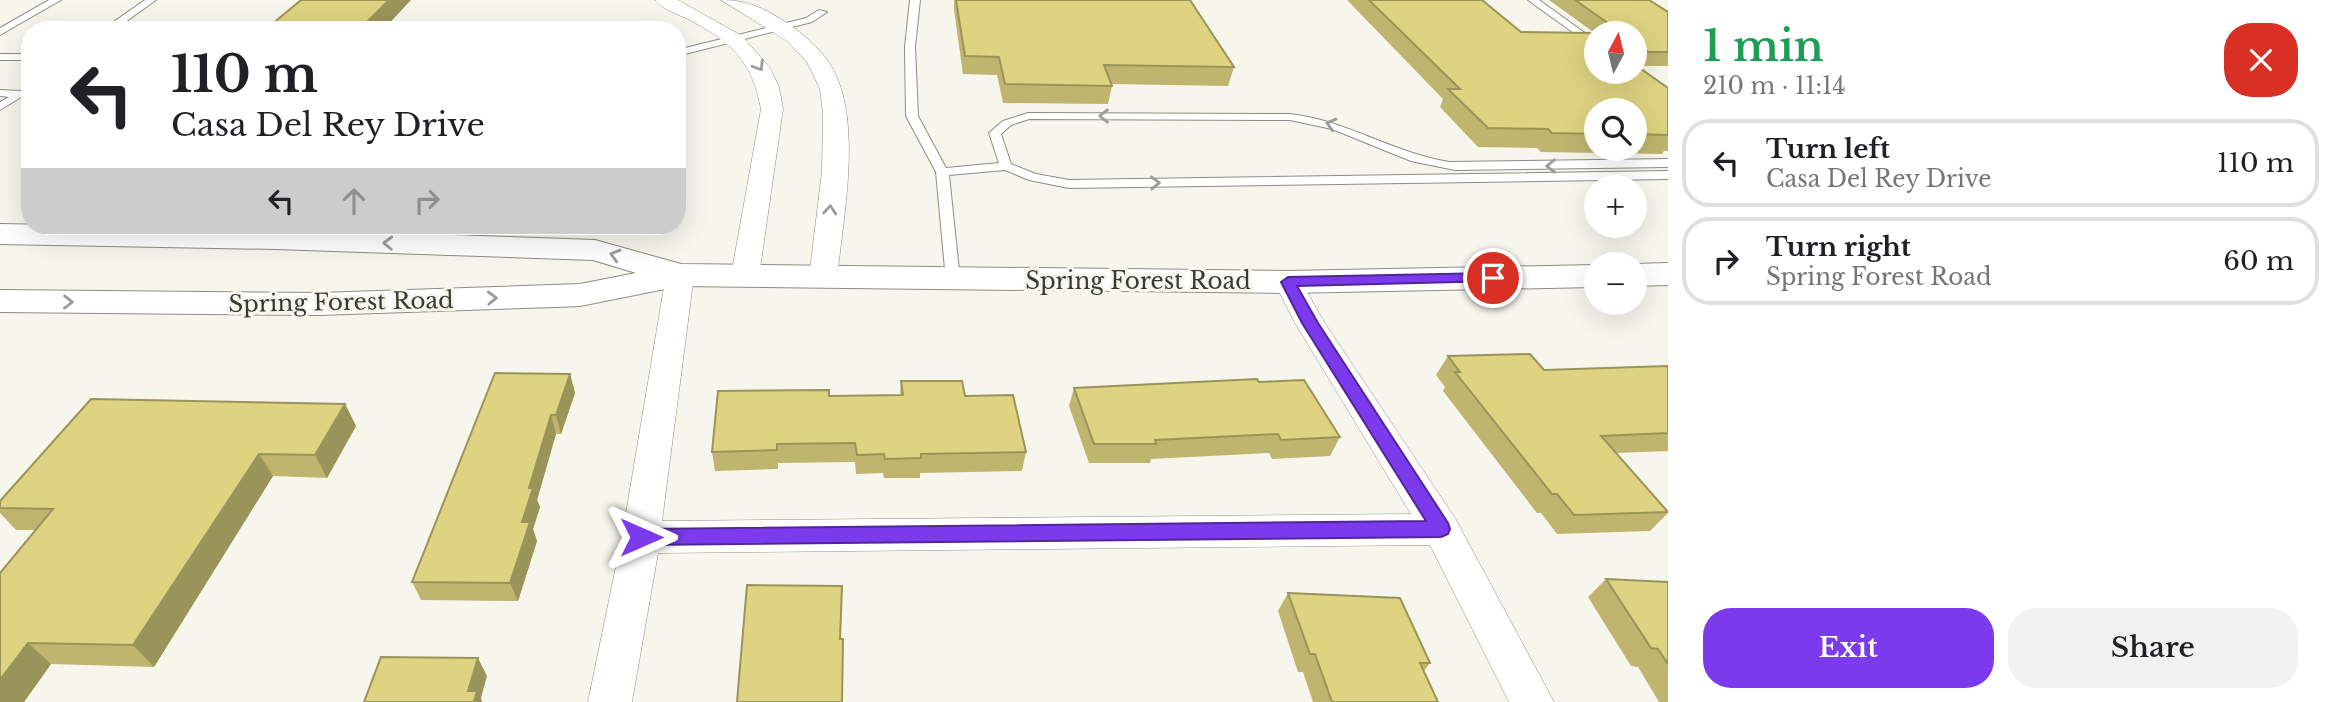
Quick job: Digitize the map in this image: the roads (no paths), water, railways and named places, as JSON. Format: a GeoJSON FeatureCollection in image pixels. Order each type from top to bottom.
{"type":"FeatureCollection","features":[{"type":"Feature","properties":{"kind":"main road","name":"Spring Forest Road"},"geometry":{"type":"LineString","coordinates":[[0,234],[21,234]]}},
{"type":"Feature","properties":{"kind":"main road","name":"Spring Forest Road"},"geometry":{"type":"LineString","coordinates":[[55,235],[276,239],[595,250],[680,275]]}},
{"type":"Feature","properties":{"kind":"main road"},"geometry":{"type":"LineString","coordinates":[[1647,275],[1668,274]]}},
{"type":"Feature","properties":{"kind":"main road","name":"Spring Forest Road"},"geometry":{"type":"LineString","coordinates":[[0,301],[291,304],[504,298],[580,295],[680,275],[953,281],[1288,282],[1584,276]]}},
{"type":"Feature","properties":{"kind":"street"},"geometry":{"type":"LineString","coordinates":[[664,0],[711,24],[748,50],[760,65],[770,86],[772,109],[745,276]]}},
{"type":"Feature","properties":{"kind":"street"},"geometry":{"type":"LineString","coordinates":[[730,0],[781,28],[809,51],[824,72],[834,102],[836,144],[823,278]]}},
{"type":"Feature","properties":{"kind":"street"},"geometry":{"type":"LineString","coordinates":[[610,702],[641,537],[680,275]]}},
{"type":"Feature","properties":{"kind":"street"},"geometry":{"type":"LineString","coordinates":[[1288,282],[1310,323],[1441,529],[1532,702]]}},
{"type":"Feature","properties":{"kind":"street"},"geometry":{"type":"LineString","coordinates":[[641,537],[1441,529]]}},
{"type":"Feature","properties":{"kind":"lane"},"geometry":{"type":"LineString","coordinates":[[0,32],[56,0]]}},
{"type":"Feature","properties":{"kind":"lane"},"geometry":{"type":"LineString","coordinates":[[120,21],[151,0]]}},
{"type":"Feature","properties":{"kind":"lane"},"geometry":{"type":"LineString","coordinates":[[915,0],[910,47],[912,116],[942,172],[953,281]]}},
{"type":"Feature","properties":{"kind":"lane"},"geometry":{"type":"LineString","coordinates":[[1533,0],[1584,37]]}},
{"type":"Feature","properties":{"kind":"lane"},"geometry":{"type":"LineString","coordinates":[[686,51],[809,20],[822,12]]}},
{"type":"Feature","properties":{"kind":"lane"},"geometry":{"type":"LineString","coordinates":[[0,57],[21,57]]}},
{"type":"Feature","properties":{"kind":"lane"},"geometry":{"type":"LineString","coordinates":[[0,93],[21,93],[0,107]]}},
{"type":"Feature","properties":{"kind":"lane"},"geometry":{"type":"LineString","coordinates":[[1006,166],[995,133],[1007,123],[1028,116],[1313,119],[1342,127],[1406,155],[1433,163],[1462,167],[1668,163]]}},
{"type":"Feature","properties":{"kind":"lane"},"geometry":{"type":"LineString","coordinates":[[942,172],[1006,166],[1033,177],[1069,184],[1668,175]]}}]}
